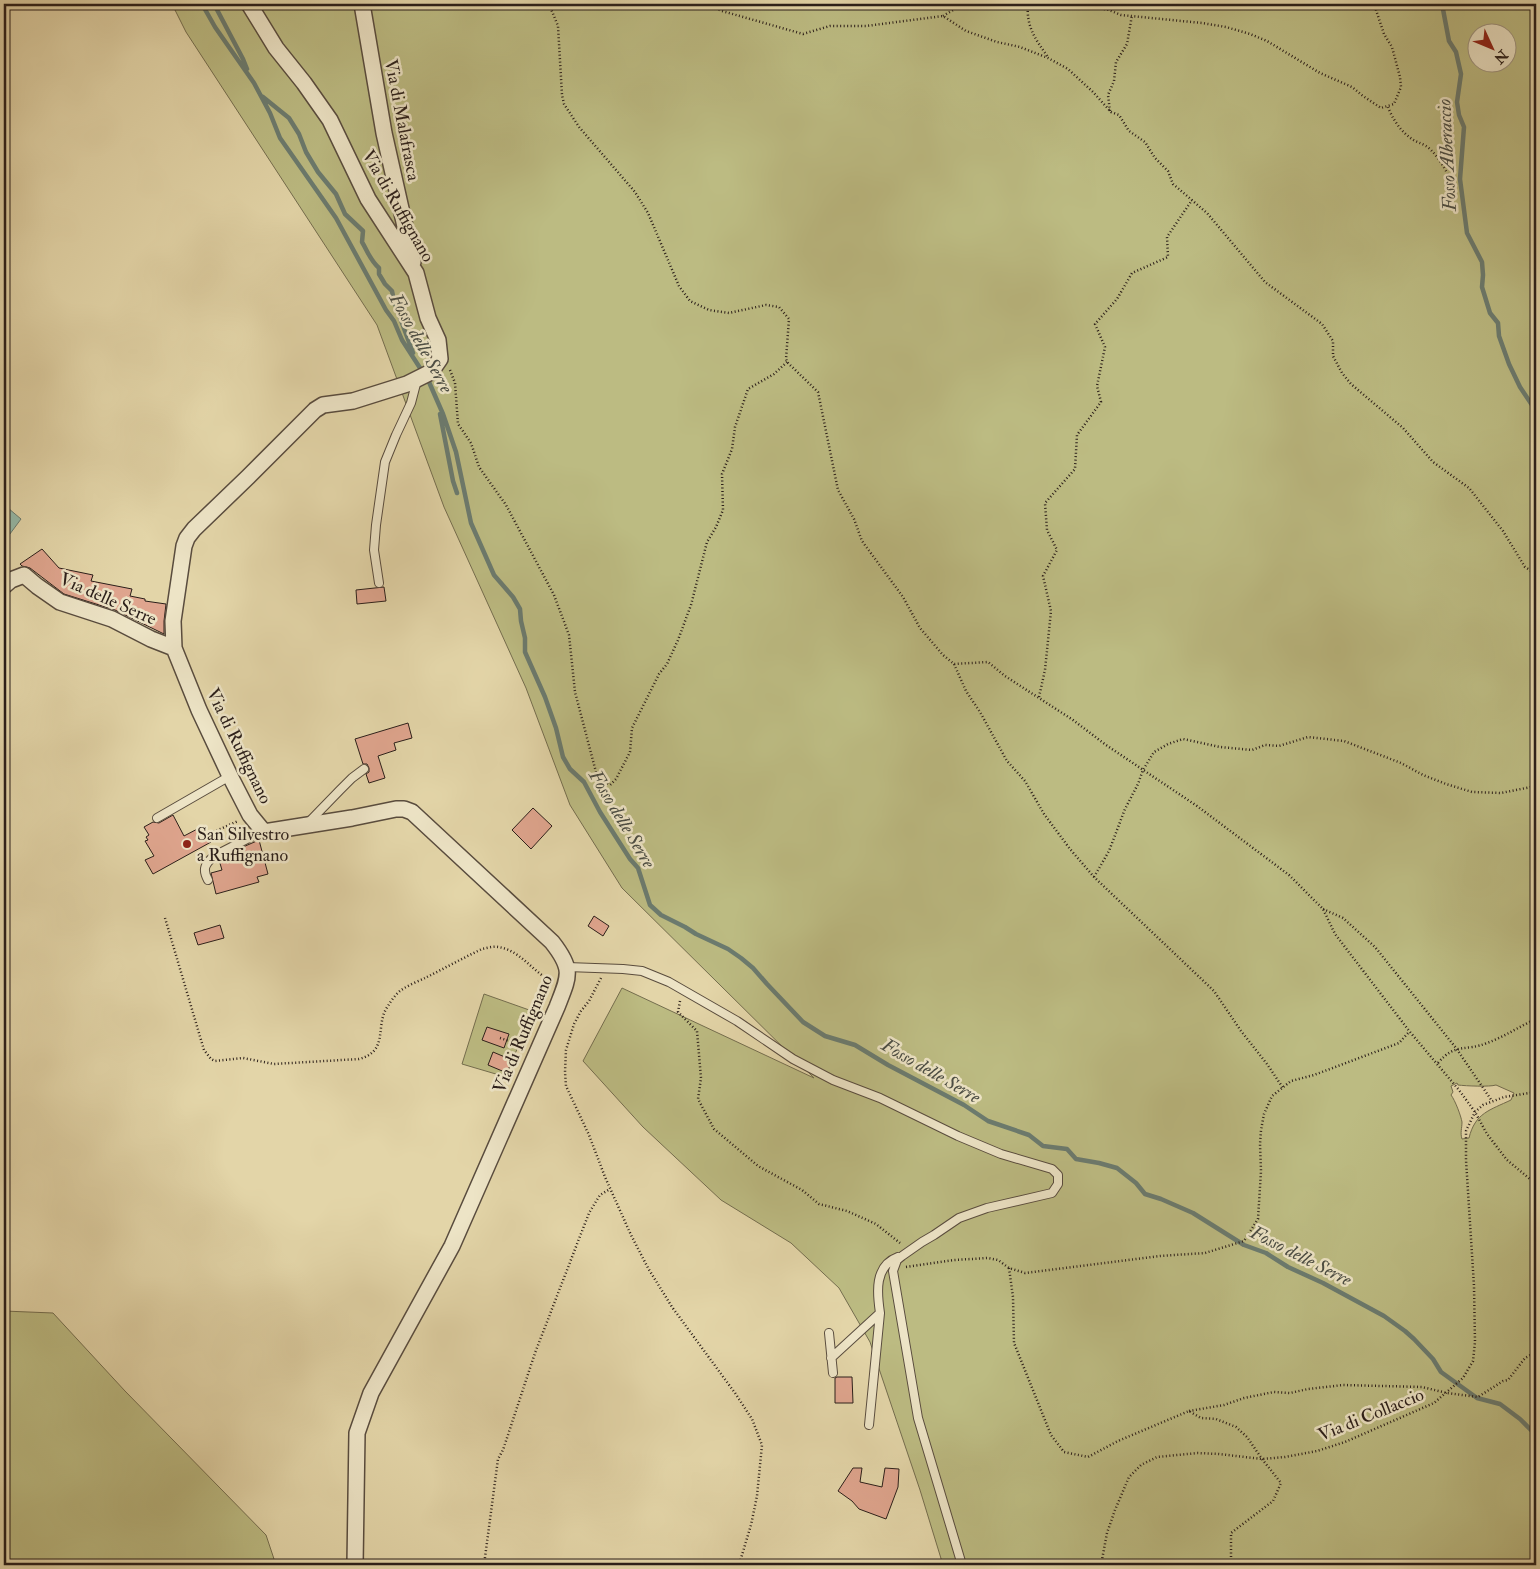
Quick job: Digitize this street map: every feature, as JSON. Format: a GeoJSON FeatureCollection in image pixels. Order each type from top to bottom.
{"type":"FeatureCollection","features":[{"type":"Feature","properties":{"kind":"street","name":"Via di Ruffignano"},"geometry":{"type":"LineString","coordinates":[[249,4],[276,48],[304,82],[330,120],[368,199],[416,273],[428,318],[438,340],[440,359],[431,372],[417,380],[376,395],[353,401],[323,405],[315,410],[194,529],[184,546],[173,621],[174,648],[199,710],[230,776],[250,815],[264,832],[396,809],[412,812],[552,942],[563,956],[567,974],[557,1007],[452,1246],[371,1392],[357,1433],[355,1565]]}},
{"type":"Feature","properties":{"kind":"street","name":"Via di Malafrasca"},"geometry":{"type":"LineString","coordinates":[[362,4],[384,133],[416,273]]}},
{"type":"Feature","properties":{"kind":"street","name":"Via delle Serre"},"geometry":{"type":"LineString","coordinates":[[4,586],[11,580],[24,575],[60,602],[112,619],[151,639],[174,648]]}},
{"type":"Feature","properties":{"kind":"lane"},"geometry":{"type":"LineString","coordinates":[[379,583],[374,550],[385,462],[411,403],[417,380]]}},
{"type":"Feature","properties":{"kind":"lane"},"geometry":{"type":"LineString","coordinates":[[307,826],[308,822],[352,778],[364,770]]}},
{"type":"Feature","properties":{"kind":"lane"},"geometry":{"type":"LineString","coordinates":[[157,818],[230,776]]}},
{"type":"Feature","properties":{"kind":"lane"},"geometry":{"type":"LineString","coordinates":[[208,880],[204,873],[208,861],[244,840],[264,832]]}},
{"type":"Feature","properties":{"kind":"lane"},"geometry":{"type":"LineString","coordinates":[[567,974],[606,968],[642,971],[669,982],[736,1020],[793,1059],[833,1080],[880,1098],[958,1136],[1001,1154],[1052,1169],[1058,1175],[1058,1184],[1052,1193],[987,1208],[959,1218],[897,1260],[893,1271],[918,1418],[962,1565]]}},
{"type":"Feature","properties":{"kind":"lane"},"geometry":{"type":"LineString","coordinates":[[869,1426],[880,1312],[877,1298],[877,1282],[885,1268],[894,1258],[905,1254]]}},
{"type":"Feature","properties":{"kind":"lane"},"geometry":{"type":"LineString","coordinates":[[831,1358],[880,1312]]}},
{"type":"Feature","properties":{"kind":"lane"},"geometry":{"type":"LineString","coordinates":[[829,1333],[832,1373]]}},
{"type":"Feature","properties":{"kind":"path"},"geometry":{"type":"LineString","coordinates":[[549,4],[558,26],[564,104],[580,127],[635,192],[648,213],[679,286],[690,301],[709,310],[729,313],[766,305],[779,307],[789,319],[786,359],[818,392],[838,490],[854,519],[862,541],[903,597],[920,628],[943,655],[954,664],[966,691],[1007,761],[1025,781],[1044,814],[1070,849],[1094,877],[1214,991],[1283,1088]]}},
{"type":"Feature","properties":{"kind":"path"},"geometry":{"type":"LineString","coordinates":[[706,4],[722,12],[803,34],[830,26],[866,26],[942,16],[961,4]]}},
{"type":"Feature","properties":{"kind":"path"},"geometry":{"type":"LineString","coordinates":[[1028,4],[1027,16],[1029,24],[1048,58]]}},
{"type":"Feature","properties":{"kind":"path"},"geometry":{"type":"LineString","coordinates":[[1080,4],[1109,10],[1121,15],[1218,26],[1250,34],[1267,41],[1320,73],[1352,87],[1381,108],[1394,104],[1401,87],[1392,47],[1384,34],[1374,4]]}},
{"type":"Feature","properties":{"kind":"path"},"geometry":{"type":"LineString","coordinates":[[1110,112],[1108,95],[1114,81],[1116,62],[1127,44],[1132,15]]}},
{"type":"Feature","properties":{"kind":"path"},"geometry":{"type":"LineString","coordinates":[[942,16],[966,30],[997,42],[1020,47],[1068,68],[1093,92],[1110,112],[1119,115],[1129,132],[1145,142],[1155,158],[1168,171],[1173,184],[1207,213],[1265,282],[1322,324],[1333,341],[1333,356],[1342,373],[1351,384],[1403,428],[1434,462],[1470,488],[1504,531],[1526,567],[1536,574]]}},
{"type":"Feature","properties":{"kind":"path"},"geometry":{"type":"LineString","coordinates":[[1388,107],[1402,130],[1410,138],[1427,146],[1448,174]]}},
{"type":"Feature","properties":{"kind":"path"},"geometry":{"type":"LineString","coordinates":[[1039,697],[1046,662],[1051,611],[1043,576],[1057,550],[1047,530],[1045,503],[1075,469],[1077,435],[1101,402],[1097,386],[1106,347],[1095,324],[1117,300],[1132,273],[1168,257],[1167,237],[1192,200]]}},
{"type":"Feature","properties":{"kind":"path"},"geometry":{"type":"LineString","coordinates":[[440,359],[450,369],[455,383],[458,424],[471,443],[479,467],[506,505],[554,595],[569,634],[575,692],[597,776],[610,785],[616,779],[630,752],[632,728],[659,674],[667,664],[691,605],[707,542],[723,510],[722,474],[732,449],[735,427],[748,389],[774,374],[787,362]]}},
{"type":"Feature","properties":{"kind":"path"},"geometry":{"type":"LineString","coordinates":[[954,664],[988,662],[1005,676],[1073,720],[1106,745],[1197,806],[1289,875],[1323,908],[1342,918],[1375,947],[1456,1048],[1492,1101],[1504,1097],[1536,1092]]}},
{"type":"Feature","properties":{"kind":"path"},"geometry":{"type":"LineString","coordinates":[[1094,877],[1109,852],[1125,809],[1143,770],[1154,752],[1168,744],[1183,739],[1220,748],[1252,750],[1265,745],[1279,746],[1308,737],[1344,741],[1401,763],[1423,775],[1472,792],[1501,793],[1536,786]]}},
{"type":"Feature","properties":{"kind":"path"},"geometry":{"type":"LineString","coordinates":[[207,835],[250,815]]}},
{"type":"Feature","properties":{"kind":"path"},"geometry":{"type":"LineString","coordinates":[[1323,908],[1335,934],[1410,1032],[1438,1063],[1475,1112],[1487,1134],[1507,1160],[1536,1184]]}},
{"type":"Feature","properties":{"kind":"path"},"geometry":{"type":"LineString","coordinates":[[166,918],[204,1050],[211,1059],[215,1060],[243,1058],[274,1064],[366,1057],[373,1053],[378,1046],[381,1021],[386,1008],[401,990],[482,950],[496,947],[508,950],[519,956],[552,982],[567,974]]}},
{"type":"Feature","properties":{"kind":"path"},"geometry":{"type":"LineString","coordinates":[[606,968],[589,1001],[574,1024],[566,1050],[566,1086],[589,1135],[610,1189],[648,1268],[672,1307],[752,1419],[762,1445],[752,1525],[739,1565]]}},
{"type":"Feature","properties":{"kind":"path"},"geometry":{"type":"LineString","coordinates":[[683,990],[678,1012],[697,1031],[700,1078],[698,1099],[714,1129],[758,1166],[802,1190],[819,1204],[847,1211],[876,1224],[892,1236],[905,1254]]}},
{"type":"Feature","properties":{"kind":"path"},"geometry":{"type":"LineString","coordinates":[[1438,1063],[1445,1054],[1456,1048],[1486,1044],[1536,1019]]}},
{"type":"Feature","properties":{"kind":"path"},"geometry":{"type":"LineString","coordinates":[[893,1271],[912,1266],[988,1258],[998,1260],[1009,1268],[1025,1273],[1160,1256],[1206,1253],[1244,1241],[1258,1219],[1261,1171],[1260,1144],[1264,1114],[1272,1096],[1291,1081],[1314,1075],[1399,1042],[1410,1032]]}},
{"type":"Feature","properties":{"kind":"path"},"geometry":{"type":"LineString","coordinates":[[500,1038],[538,1050]]}},
{"type":"Feature","properties":{"kind":"path","name":"Via di Collaccio"},"geometry":{"type":"LineString","coordinates":[[1101,1565],[1107,1533],[1114,1510],[1129,1477],[1141,1465],[1158,1457],[1198,1453],[1262,1459],[1317,1451],[1345,1442],[1434,1403],[1463,1378],[1473,1361],[1475,1342],[1466,1131],[1475,1112],[1483,1105],[1492,1101]]}},
{"type":"Feature","properties":{"kind":"path"},"geometry":{"type":"LineString","coordinates":[[484,1565],[498,1458],[503,1450],[535,1353],[590,1213],[600,1195],[610,1189]]}},
{"type":"Feature","properties":{"kind":"path"},"geometry":{"type":"LineString","coordinates":[[1009,1268],[1013,1296],[1014,1343],[1051,1435],[1064,1452],[1088,1457],[1118,1441],[1189,1411],[1224,1405],[1244,1398],[1274,1392],[1290,1393],[1308,1388],[1343,1385],[1422,1387],[1447,1393],[1478,1397],[1503,1381],[1508,1380],[1525,1358],[1536,1352]]}},
{"type":"Feature","properties":{"kind":"path"},"geometry":{"type":"LineString","coordinates":[[1189,1411],[1201,1418],[1216,1419],[1236,1427],[1247,1438],[1281,1483],[1273,1501],[1231,1533],[1231,1565]]}},
{"type":"Feature","properties":{"kind":"shaded area"},"geometry":{"type":"Polygon","coordinates":[[[172,4],[1536,4],[1536,1565],[943,1565],[870,1342],[839,1288],[791,1243],[721,1200],[643,1127],[583,1061],[622,988],[814,1078],[622,888],[570,805],[526,688],[444,507],[377,325],[186,32],[172,4]],[[1457,1083],[1451,1086],[1453,1092],[1451,1095],[1462,1122],[1462,1139],[1469,1138],[1475,1123],[1484,1113],[1511,1100],[1514,1093],[1496,1085],[1458,1085],[1457,1083]]]}},
{"type":"Feature","properties":{"kind":"shaded area"},"geometry":{"type":"Polygon","coordinates":[[[8,508],[21,519],[4,542],[4,513],[8,508]]]}},
{"type":"Feature","properties":{"kind":"shaded area"},"geometry":{"type":"Polygon","coordinates":[[[484,994],[532,1011],[506,1077],[462,1064],[484,994]]]}},
{"type":"Feature","properties":{"kind":"shaded area"},"geometry":{"type":"Polygon","coordinates":[[[4,1311],[53,1313],[125,1391],[266,1535],[276,1565],[4,1565],[4,1311]]]}},
{"type":"Feature","properties":{"kind":"building"},"geometry":{"type":"Polygon","coordinates":[[[42,549],[59,568],[93,575],[91,581],[132,589],[130,596],[145,599],[145,601],[166,604],[164,634],[115,610],[64,594],[30,568],[20,564],[42,549]]]}},
{"type":"Feature","properties":{"kind":"building"},"geometry":{"type":"Polygon","coordinates":[[[384,587],[386,601],[357,604],[356,590],[384,587]]]}},
{"type":"Feature","properties":{"kind":"building"},"geometry":{"type":"Polygon","coordinates":[[[408,723],[412,738],[394,743],[396,750],[378,756],[385,778],[369,783],[366,774],[369,772],[369,768],[367,764],[363,764],[355,739],[408,723]]]}},
{"type":"Feature","properties":{"kind":"building"},"geometry":{"type":"Polygon","coordinates":[[[533,808],[552,826],[531,849],[512,830],[533,808]]]}},
{"type":"Feature","properties":{"kind":"building"},"geometry":{"type":"Polygon","coordinates":[[[173,815],[184,836],[203,826],[211,842],[153,874],[145,860],[154,856],[145,841],[148,840],[146,837],[149,835],[144,827],[153,822],[159,823],[173,815]]]}},
{"type":"Feature","properties":{"kind":"building"},"geometry":{"type":"Polygon","coordinates":[[[259,840],[268,874],[257,877],[259,882],[216,894],[211,873],[222,870],[219,860],[244,851],[243,847],[259,840]]]}},
{"type":"Feature","properties":{"kind":"building"},"geometry":{"type":"Polygon","coordinates":[[[594,916],[609,926],[603,936],[588,926],[594,916]]]}},
{"type":"Feature","properties":{"kind":"building"},"geometry":{"type":"Polygon","coordinates":[[[220,925],[224,938],[198,945],[194,933],[220,925]]]}},
{"type":"Feature","properties":{"kind":"building"},"geometry":{"type":"Polygon","coordinates":[[[487,1027],[509,1034],[504,1048],[482,1040],[487,1027]]]}},
{"type":"Feature","properties":{"kind":"building"},"geometry":{"type":"Polygon","coordinates":[[[493,1052],[512,1060],[507,1073],[488,1065],[493,1052]]]}},
{"type":"Feature","properties":{"kind":"building"},"geometry":{"type":"Polygon","coordinates":[[[852,1377],[853,1403],[835,1403],[835,1378],[852,1377]]]}},
{"type":"Feature","properties":{"kind":"building"},"geometry":{"type":"Polygon","coordinates":[[[853,1468],[862,1468],[860,1482],[882,1487],[885,1468],[899,1469],[898,1487],[886,1519],[859,1509],[852,1501],[838,1491],[853,1468]]]}},
{"type":"Feature","properties":{"kind":"waterway","name":"Fosso delle Serre"},"geometry":{"type":"LineString","coordinates":[[202,4],[215,27],[254,83],[270,113],[280,138],[336,218],[386,310],[394,321],[402,340],[429,382],[443,414],[456,452],[471,523],[494,575],[513,597],[520,609],[525,638],[525,652],[545,697],[556,728],[563,757],[570,769],[584,782],[600,812],[630,859],[638,868],[650,905],[661,915],[728,949],[741,958],[753,968],[803,1022],[825,1036],[855,1045],[888,1065],[964,1105],[988,1121],[1029,1135],[1043,1146],[1067,1149],[1076,1159],[1117,1168],[1136,1183],[1145,1194],[1193,1213],[1244,1245],[1266,1253],[1288,1267],[1323,1283],[1384,1316],[1414,1339],[1433,1359],[1441,1372],[1477,1398],[1500,1404],[1520,1419],[1536,1435]]}},
{"type":"Feature","properties":{"kind":"waterway"},"geometry":{"type":"LineString","coordinates":[[214,4],[247,69]]}},
{"type":"Feature","properties":{"kind":"waterway","name":"Fosso Alberaccio"},"geometry":{"type":"LineString","coordinates":[[1442,4],[1449,41],[1456,52],[1461,74],[1457,102],[1459,115],[1464,127],[1460,179],[1467,233],[1482,262],[1482,287],[1490,313],[1498,323],[1499,336],[1509,364],[1520,387],[1536,411]]}},
{"type":"Feature","properties":{"kind":"waterway"},"geometry":{"type":"LineString","coordinates":[[263,97],[289,118],[299,134],[306,152],[318,172],[336,194],[345,214],[363,231],[362,242],[371,259],[379,268],[379,274],[385,284],[392,291],[413,353]]}},
{"type":"Feature","properties":{"kind":"waterway"},"geometry":{"type":"LineString","coordinates":[[440,414],[457,493]]}},
{"type":"Feature","properties":{"kind":"place","name":"San Silvestro a Ruffignano"},"geometry":{"type":"Point","coordinates":[187,844]}}]}
